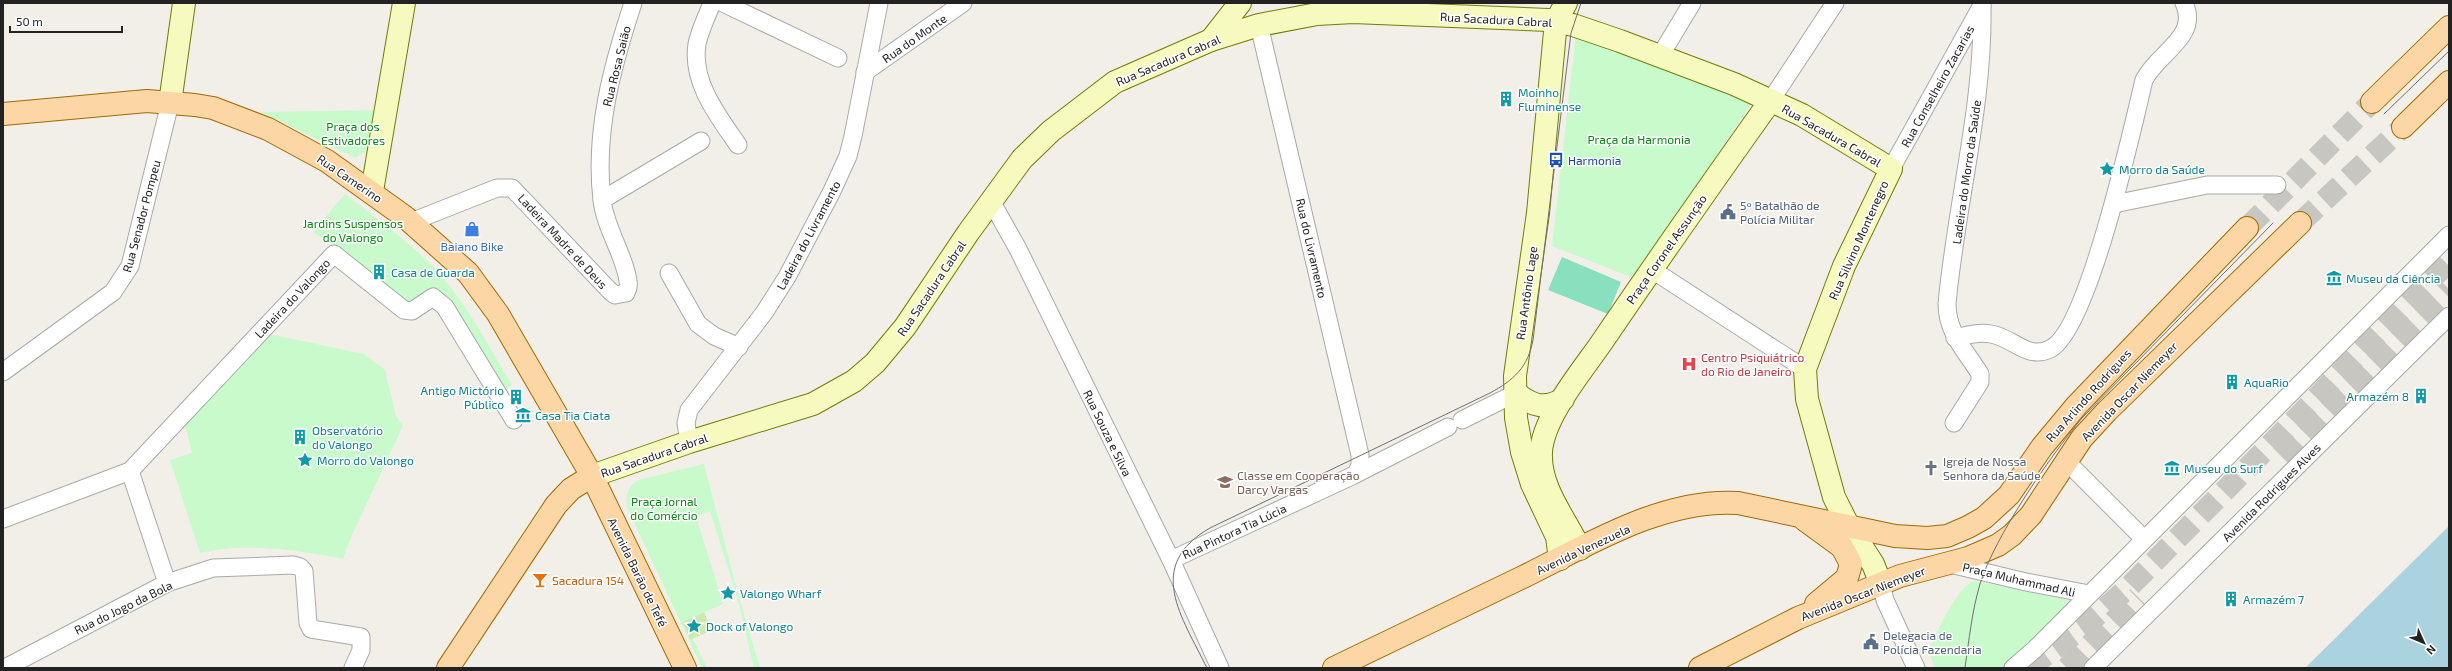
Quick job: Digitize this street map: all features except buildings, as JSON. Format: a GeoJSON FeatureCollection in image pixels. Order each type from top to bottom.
{"type":"FeatureCollection","features":[{"type":"Feature","properties":{"kind":"main road"},"geometry":{"type":"LineString","coordinates":[[2372,102],[2449,27]]}},
{"type":"Feature","properties":{"kind":"main road"},"geometry":{"type":"LineString","coordinates":[[2403,127],[2449,82]]}},
{"type":"Feature","properties":{"kind":"main road","name":"Rua Camerino"},"geometry":{"type":"LineString","coordinates":[[3,114],[147,101],[213,108],[268,129],[327,161],[372,191],[411,222],[453,258],[483,291],[549,398],[592,476]]}},
{"type":"Feature","properties":{"kind":"main road","name":"Avenida Oscar Niemeyer"},"geometry":{"type":"LineString","coordinates":[[1700,668],[1798,618],[1912,572],[1950,564],[1987,551],[2012,535],[2031,515],[2082,438],[2107,411],[2300,223]]}},
{"type":"Feature","properties":{"kind":"main road","name":"Rua Arlindo Rodrigues"},"geometry":{"type":"LineString","coordinates":[[1848,525],[1895,536],[1927,538],[1947,536],[1984,518],[2009,495],[2053,432],[2110,368],[2247,228]]}},
{"type":"Feature","properties":{"kind":"main road","name":"Rua Sacadura Cabral"},"geometry":{"type":"LineString","coordinates":[[448,668],[556,505],[571,489],[592,476]]}},
{"type":"Feature","properties":{"kind":"main road","name":"Avenida Barão de Tefé"},"geometry":{"type":"LineString","coordinates":[[592,476],[685,668]]}},
{"type":"Feature","properties":{"kind":"main road","name":"Avenida Venezuela"},"geometry":{"type":"LineString","coordinates":[[1334,668],[1580,549],[1665,512],[1699,503],[1738,503],[1848,525]]}},
{"type":"Feature","properties":{"kind":"main road"},"geometry":{"type":"LineString","coordinates":[[1798,515],[1842,547],[1851,564],[1847,578],[1798,618]]}},
{"type":"Feature","properties":{"kind":"street","name":"Rua Senador Pompeu"},"geometry":{"type":"LineString","coordinates":[[3,372],[114,292],[124,279],[130,266],[170,103],[184,3]]}},
{"type":"Feature","properties":{"kind":"street"},"geometry":{"type":"LineString","coordinates":[[372,191],[404,3]]}},
{"type":"Feature","properties":{"kind":"street","name":"Rua Rosa Saião"},"geometry":{"type":"LineString","coordinates":[[626,292],[628,281],[606,220],[602,200],[601,151],[604,109],[613,65],[633,3]]}},
{"type":"Feature","properties":{"kind":"street"},"geometry":{"type":"LineString","coordinates":[[712,3],[697,43],[695,61],[704,90],[738,145]]}},
{"type":"Feature","properties":{"kind":"street"},"geometry":{"type":"LineString","coordinates":[[723,3],[838,58]]}},
{"type":"Feature","properties":{"kind":"street","name":"Ladeira do Livramento"},"geometry":{"type":"LineString","coordinates":[[689,442],[686,423],[689,410],[739,347],[787,277],[832,191],[848,156],[854,136],[879,3]]}},
{"type":"Feature","properties":{"kind":"street","name":"Rua do Monte"},"geometry":{"type":"LineString","coordinates":[[865,72],[963,3]]}},
{"type":"Feature","properties":{"kind":"street"},"geometry":{"type":"LineString","coordinates":[[1211,40],[1240,3]]}},
{"type":"Feature","properties":{"kind":"street"},"geometry":{"type":"LineString","coordinates":[[1660,56],[1692,3]]}},
{"type":"Feature","properties":{"kind":"street"},"geometry":{"type":"LineString","coordinates":[[1772,100],[1835,3]]}},
{"type":"Feature","properties":{"kind":"street"},"geometry":{"type":"LineString","coordinates":[[1955,338],[1974,334],[1991,334],[2009,339],[2028,352],[2040,352],[2051,349],[2070,325],[2098,255],[2114,204],[2144,80],[2150,67],[2182,36],[2188,25],[2187,9],[2184,3]]}},
{"type":"Feature","properties":{"kind":"street","name":"Rua Conselheiro Zacarias"},"geometry":{"type":"LineString","coordinates":[[1890,169],[1982,4]]}},
{"type":"Feature","properties":{"kind":"street","name":"Ladeira do Morro da Saúde"},"geometry":{"type":"LineString","coordinates":[[1954,423],[1980,382],[1980,374],[1955,338],[1948,320],[1947,304],[1978,93],[1982,34],[1982,4]]}},
{"type":"Feature","properties":{"kind":"street","name":"Rua Sacadura Cabral"},"geometry":{"type":"LineString","coordinates":[[592,476],[689,442],[812,404],[854,381],[875,363],[906,327],[991,201],[1022,159],[1051,131],[1102,90],[1115,82],[1211,40],[1260,25],[1317,14],[1353,12],[1561,12],[1660,56],[1772,100],[1802,115],[1890,169]]}},
{"type":"Feature","properties":{"kind":"street","name":"Rua Antônio Lage"},"geometry":{"type":"LineString","coordinates":[[1560,559],[1557,537],[1530,477],[1522,452],[1516,418],[1516,393],[1517,356],[1538,213],[1561,12]]}},
{"type":"Feature","properties":{"kind":"street","name":"Rua do Livramento"},"geometry":{"type":"LineString","coordinates":[[1260,25],[1358,463]]}},
{"type":"Feature","properties":{"kind":"street","name":"Praça Coronel Assunção"},"geometry":{"type":"LineString","coordinates":[[1563,399],[1651,269],[1772,100]]}},
{"type":"Feature","properties":{"kind":"street"},"geometry":{"type":"LineString","coordinates":[[602,200],[701,141]]}},
{"type":"Feature","properties":{"kind":"street","name":"Rua Silvino Montenegro"},"geometry":{"type":"LineString","coordinates":[[1890,169],[1844,266],[1805,369],[1807,399],[1827,478],[1848,525],[1873,564],[1881,584],[1885,600],[1916,668]]}},
{"type":"Feature","properties":{"kind":"street"},"geometry":{"type":"LineString","coordinates":[[2114,204],[2207,185],[2277,185]]}},
{"type":"Feature","properties":{"kind":"street","name":"Ladeira Madre de Deus"},"geometry":{"type":"LineString","coordinates":[[411,222],[497,188],[512,188],[610,291],[615,295],[626,292]]}},
{"type":"Feature","properties":{"kind":"street","name":"Rua Souza e Silva"},"geometry":{"type":"LineString","coordinates":[[991,201],[1018,249],[1171,560],[1220,668]]}},
{"type":"Feature","properties":{"kind":"street"},"geometry":{"type":"LineString","coordinates":[[2013,668],[2449,235]]}},
{"type":"Feature","properties":{"kind":"street","name":"Ladeira do Valongo"},"geometry":{"type":"LineString","coordinates":[[130,471],[334,254],[404,310],[412,311],[433,297],[445,307],[514,420]]}},
{"type":"Feature","properties":{"kind":"street"},"geometry":{"type":"LineString","coordinates":[[1651,269],[1805,369]]}},
{"type":"Feature","properties":{"kind":"street"},"geometry":{"type":"LineString","coordinates":[[669,273],[698,324],[714,336],[739,347]]}},
{"type":"Feature","properties":{"kind":"street","name":"Avenida Rodrigues Alves"},"geometry":{"type":"LineString","coordinates":[[2093,668],[2449,316]]}},
{"type":"Feature","properties":{"kind":"street"},"geometry":{"type":"LineString","coordinates":[[1516,393],[1529,403],[1544,407],[1563,399]]}},
{"type":"Feature","properties":{"kind":"street","name":"Rua Pintora Tia Lúcia"},"geometry":{"type":"LineString","coordinates":[[1171,560],[1352,476],[1358,463],[1455,424],[1516,393]]}},
{"type":"Feature","properties":{"kind":"street"},"geometry":{"type":"LineString","coordinates":[[1563,399],[1543,437],[1541,465],[1562,517],[1580,549]]}},
{"type":"Feature","properties":{"kind":"street"},"geometry":{"type":"LineString","coordinates":[[2066,461],[2144,539]]}},
{"type":"Feature","properties":{"kind":"street"},"geometry":{"type":"LineString","coordinates":[[3,519],[130,471],[167,584]]}},
{"type":"Feature","properties":{"kind":"street","name":"Praça Muhammad Ali"},"geometry":{"type":"LineString","coordinates":[[1950,564],[2026,582],[2088,594]]}},
{"type":"Feature","properties":{"kind":"street","name":"Rua do Jogo da Bola"},"geometry":{"type":"LineString","coordinates":[[5,668],[167,584],[213,568],[296,565],[304,571],[308,623],[311,629],[361,637],[361,650],[353,668]]}},
{"type":"Feature","properties":{"kind":"green space","name":"Praça da Harmonia"},"geometry":{"type":"Polygon","coordinates":[[[1576,33],[1751,104],[1636,279],[1552,246],[1576,33]]]}},
{"type":"Feature","properties":{"kind":"green space","name":"Praça dos Estivadores"},"geometry":{"type":"Polygon","coordinates":[[[378,110],[373,147],[355,158],[261,112],[378,110]]]}},
{"type":"Feature","properties":{"kind":"green space","name":"Jardins Suspensos do Valongo"},"geometry":{"type":"Polygon","coordinates":[[[345,194],[420,254],[442,277],[462,302],[512,385],[505,389],[457,317],[432,290],[406,305],[353,260],[313,232],[345,194]]]}},
{"type":"Feature","properties":{"kind":"green space"},"geometry":{"type":"Polygon","coordinates":[[[1562,257],[1621,282],[1608,314],[1548,290],[1562,257]]]}},
{"type":"Feature","properties":{"kind":"green space"},"geometry":{"type":"Polygon","coordinates":[[[269,334],[364,354],[385,370],[396,416],[403,426],[351,537],[343,559],[272,548],[234,548],[200,553],[170,460],[192,453],[184,421],[269,334]]]}},
{"type":"Feature","properties":{"kind":"green space","name":"Praça Jornal do Comércio"},"geometry":{"type":"Polygon","coordinates":[[[704,464],[739,597],[760,668],[754,668],[738,600],[710,511],[696,516],[723,604],[682,622],[690,640],[693,639],[707,668],[702,668],[627,507],[629,489],[638,480],[704,464]]]}},
{"type":"Feature","properties":{"kind":"green space"},"geometry":{"type":"Polygon","coordinates":[[[1975,581],[2072,601],[2019,655],[2002,668],[1935,668],[1929,653],[1930,646],[1955,599],[1962,590],[1975,581]]]}},
{"type":"Feature","properties":{"kind":"green space"},"geometry":{"type":"Polygon","coordinates":[[[704,612],[712,630],[690,640],[682,622],[704,612]]]}},
{"type":"Feature","properties":{"kind":"water"},"geometry":{"type":"Polygon","coordinates":[[[2449,526],[2449,668],[2305,668],[2449,526]]]}},
{"type":"Feature","properties":{"kind":"tunnel"},"geometry":{"type":"LineString","coordinates":[[2247,228],[2372,102]]}},
{"type":"Feature","properties":{"kind":"tunnel"},"geometry":{"type":"LineString","coordinates":[[2300,223],[2403,127]]}},
{"type":"Feature","properties":{"kind":"tunnel"},"geometry":{"type":"LineString","coordinates":[[2028,668],[2084,627],[2129,587],[2284,431],[2449,261]]}},
{"type":"Feature","properties":{"kind":"tunnel"},"geometry":{"type":"LineString","coordinates":[[2281,456],[2449,289]]}},
{"type":"Feature","properties":{"kind":"tunnel"},"geometry":{"type":"LineString","coordinates":[[2067,668],[2138,597]]}},
{"type":"Feature","properties":{"kind":"tram line"},"geometry":{"type":"LineString","coordinates":[[1207,668],[1188,630],[1174,593],[1173,576],[1178,559],[1190,543],[1210,528],[1490,393],[1513,378],[1528,358],[1533,340],[1571,33],[1581,3]]}},
{"type":"Feature","properties":{"kind":"tram line"},"geometry":{"type":"LineString","coordinates":[[2384,114],[2449,51]]}},
{"type":"Feature","properties":{"kind":"tram line"},"geometry":{"type":"LineString","coordinates":[[1965,668],[1975,605],[1980,584],[1987,565],[2010,521],[2039,475],[2082,418],[2273,223]]}},
{"type":"Feature","properties":{"kind":"place","name":"Moinho Fluminense"},"geometry":{"type":"Point","coordinates":[1506,99]}},
{"type":"Feature","properties":{"kind":"place","name":"Harmonia"},"geometry":{"type":"Point","coordinates":[1556,160]}},
{"type":"Feature","properties":{"kind":"place","name":"Morro da Saúde"},"geometry":{"type":"Point","coordinates":[2107,169]}},
{"type":"Feature","properties":{"kind":"place","name":"5º Batalhão de Polícia Militar"},"geometry":{"type":"Point","coordinates":[1728,212]}},
{"type":"Feature","properties":{"kind":"place","name":"Baiano Bike"},"geometry":{"type":"Point","coordinates":[472,229]}},
{"type":"Feature","properties":{"kind":"place","name":"Casa de Guarda"},"geometry":{"type":"Point","coordinates":[379,272]}},
{"type":"Feature","properties":{"kind":"place","name":"Museu da Ciência"},"geometry":{"type":"Point","coordinates":[2334,278]}},
{"type":"Feature","properties":{"kind":"place","name":"Centro Psiquiátrico do Rio de Janeiro"},"geometry":{"type":"Point","coordinates":[1689,364]}},
{"type":"Feature","properties":{"kind":"place","name":"AquaRio"},"geometry":{"type":"Point","coordinates":[2232,382]}},
{"type":"Feature","properties":{"kind":"place","name":"Armazém 8"},"geometry":{"type":"Point","coordinates":[2421,396]}},
{"type":"Feature","properties":{"kind":"place","name":"Antigo Mictório Público"},"geometry":{"type":"Point","coordinates":[516,397]}},
{"type":"Feature","properties":{"kind":"place","name":"Casa Tia Ciata"},"geometry":{"type":"Point","coordinates":[523,415]}},
{"type":"Feature","properties":{"kind":"place","name":"Observatório do Valongo"},"geometry":{"type":"Point","coordinates":[300,437]}},
{"type":"Feature","properties":{"kind":"place","name":"Morro do Valongo"},"geometry":{"type":"Point","coordinates":[305,460]}},
{"type":"Feature","properties":{"kind":"place","name":"Igreja de Nossa Senhora da Saúde"},"geometry":{"type":"Point","coordinates":[1931,468]}},
{"type":"Feature","properties":{"kind":"place","name":"Museu do Surf"},"geometry":{"type":"Point","coordinates":[2172,468]}},
{"type":"Feature","properties":{"kind":"place","name":"Classe em Cooperação Darcy Vargas"},"geometry":{"type":"Point","coordinates":[1225,482]}},
{"type":"Feature","properties":{"kind":"place","name":"Sacadura 154"},"geometry":{"type":"Point","coordinates":[540,580]}},
{"type":"Feature","properties":{"kind":"place","name":"Valongo Wharf"},"geometry":{"type":"Point","coordinates":[728,593]}},
{"type":"Feature","properties":{"kind":"place","name":"Armazém 7"},"geometry":{"type":"Point","coordinates":[2231,599]}},
{"type":"Feature","properties":{"kind":"place","name":"Dock of Valongo"},"geometry":{"type":"Point","coordinates":[694,626]}},
{"type":"Feature","properties":{"kind":"place","name":"Delegacia de Polícia Fazendaria"},"geometry":{"type":"Point","coordinates":[1871,642]}}]}
